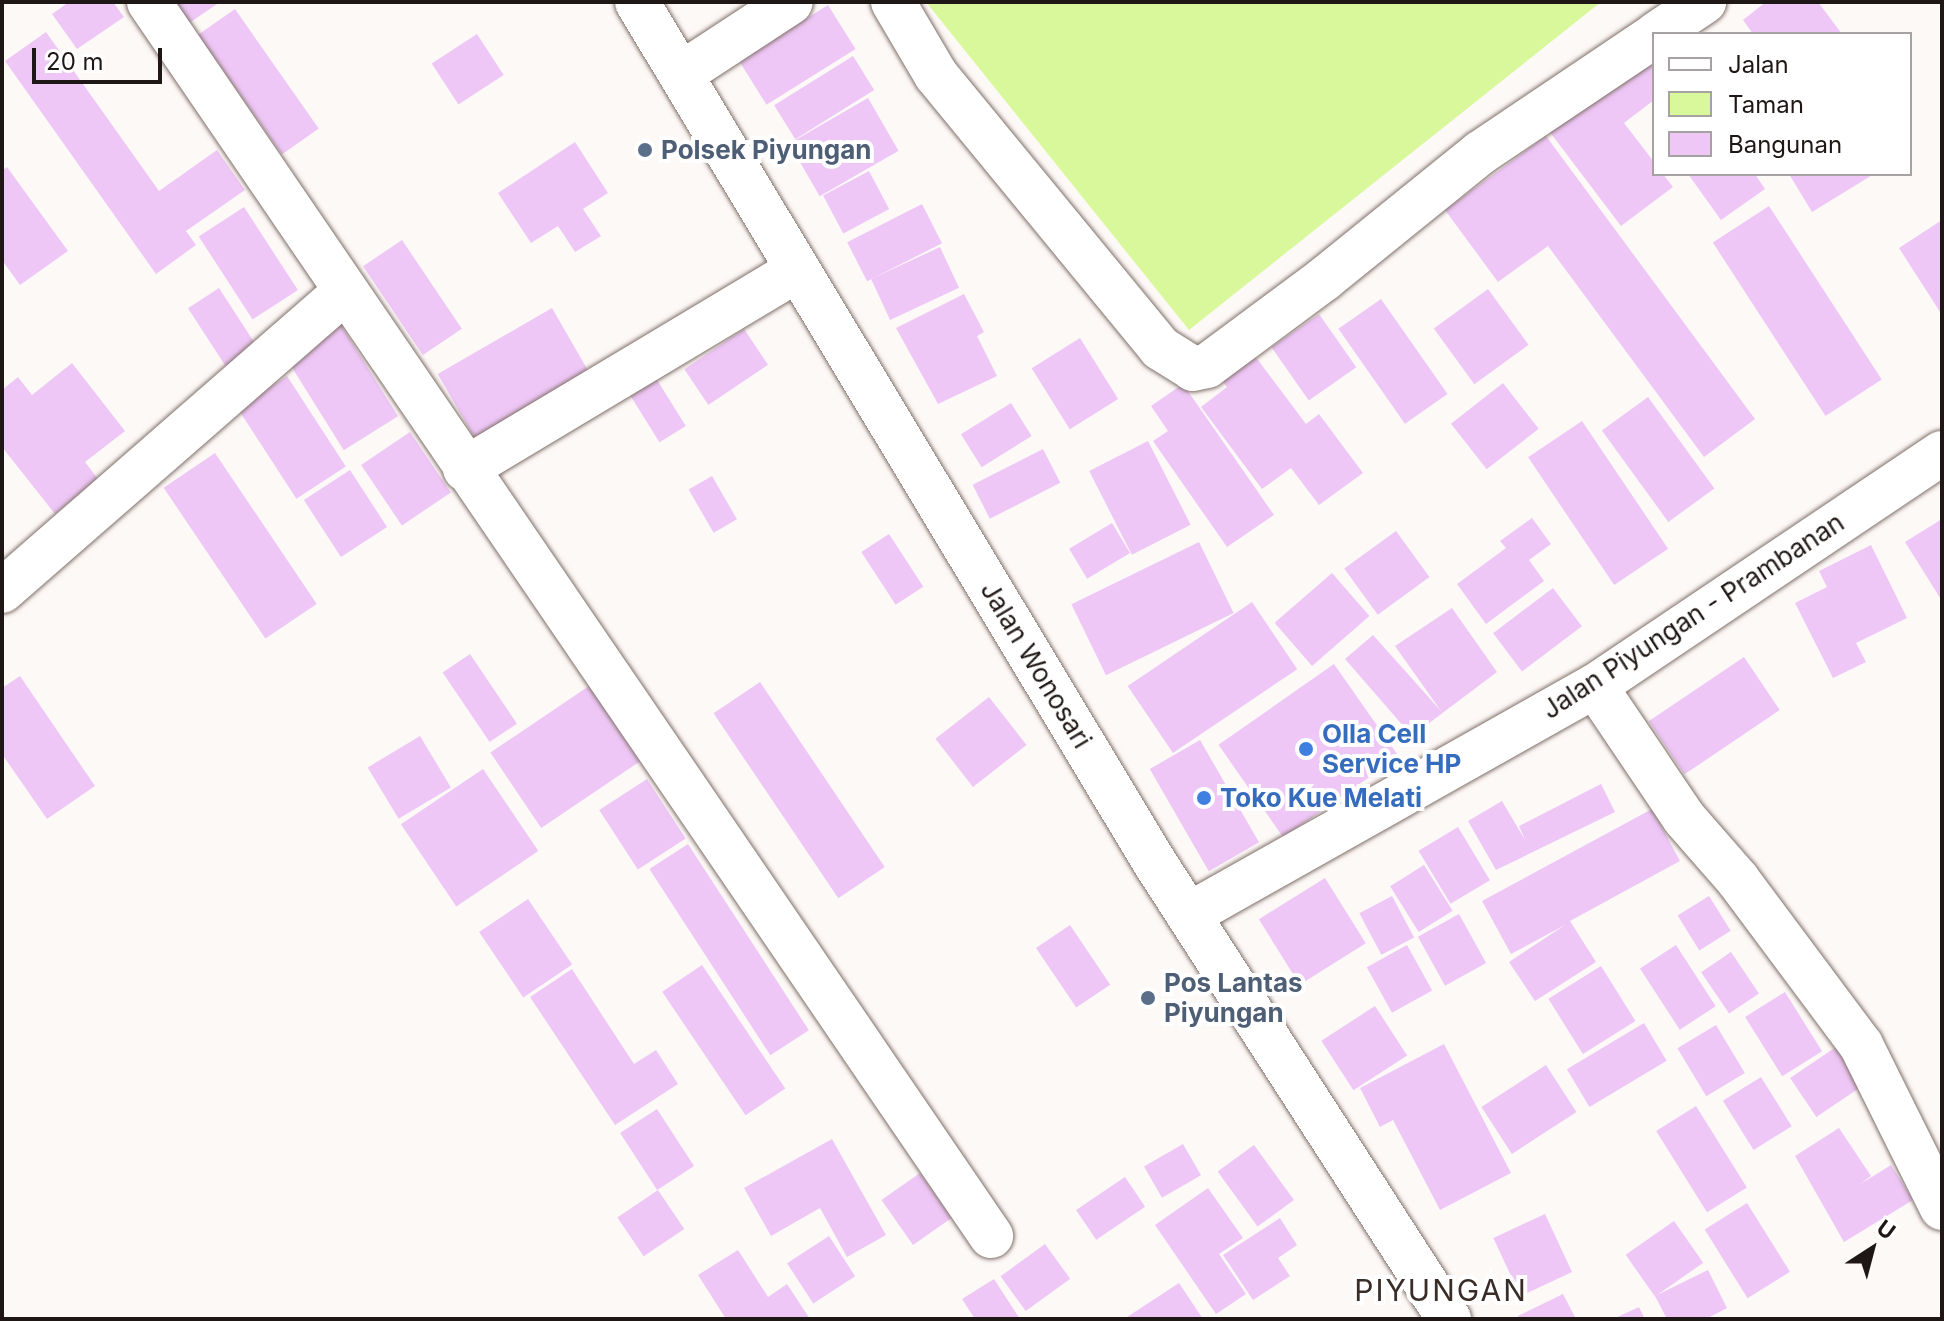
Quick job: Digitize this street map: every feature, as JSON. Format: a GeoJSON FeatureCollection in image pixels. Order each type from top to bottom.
{"type":"FeatureCollection","features":[{"type":"Feature","properties":{"kind":"main road"},"geometry":{"type":"LineString","coordinates":[[149,2],[991,1236]]}},
{"type":"Feature","properties":{"kind":"main road","name":"Jalan Wonosari"},"geometry":{"type":"LineString","coordinates":[[637,2],[1190,914],[1449,1319]]}},
{"type":"Feature","properties":{"kind":"main road"},"geometry":{"type":"LineString","coordinates":[[681,74],[791,2]]}},
{"type":"Feature","properties":{"kind":"main road"},"geometry":{"type":"LineString","coordinates":[[893,2],[936,75],[1160,348],[1193,369],[1207,366],[1324,279],[1480,153],[1652,37]]}},
{"type":"Feature","properties":{"kind":"main road"},"geometry":{"type":"LineString","coordinates":[[1659,32],[1704,2]]}},
{"type":"Feature","properties":{"kind":"main road"},"geometry":{"type":"LineString","coordinates":[[465,469],[798,270]]}},
{"type":"Feature","properties":{"kind":"main road"},"geometry":{"type":"LineString","coordinates":[[2,591],[345,292]]}},
{"type":"Feature","properties":{"kind":"main road","name":"Jalan Piyungan - Prambanan"},"geometry":{"type":"LineString","coordinates":[[1190,914],[1595,686],[1942,453]]}},
{"type":"Feature","properties":{"kind":"main road"},"geometry":{"type":"LineString","coordinates":[[1595,686],[1674,805],[1738,880],[1861,1045],[1942,1208]]}},
{"type":"Feature","properties":{"kind":"green space"},"geometry":{"type":"Polygon","coordinates":[[[926,2],[1601,2],[1189,330],[926,2]]]}},
{"type":"Feature","properties":{"kind":"building"},"geometry":{"type":"Polygon","coordinates":[[[69,2],[113,2],[124,17],[77,49],[52,14],[69,2]]]}},
{"type":"Feature","properties":{"kind":"building"},"geometry":{"type":"Polygon","coordinates":[[[169,2],[220,2],[185,26],[169,2]]]}},
{"type":"Feature","properties":{"kind":"building"},"geometry":{"type":"Polygon","coordinates":[[[1766,2],[1818,2],[1840,32],[1752,32],[1743,20],[1766,2]]]}},
{"type":"Feature","properties":{"kind":"building"},"geometry":{"type":"Polygon","coordinates":[[[828,5],[856,49],[767,105],[739,61],[828,5]]]}},
{"type":"Feature","properties":{"kind":"building"},"geometry":{"type":"Polygon","coordinates":[[[235,9],[319,129],[282,154],[198,35],[235,9]]]}},
{"type":"Feature","properties":{"kind":"building"},"geometry":{"type":"Polygon","coordinates":[[[46,32],[159,191],[217,150],[245,190],[186,231],[196,245],[156,274],[5,61],[46,32]]]}},
{"type":"Feature","properties":{"kind":"building"},"geometry":{"type":"Polygon","coordinates":[[[477,34],[504,75],[458,105],[432,63],[477,34]]]}},
{"type":"Feature","properties":{"kind":"building"},"geometry":{"type":"Polygon","coordinates":[[[1652,47],[1652,102],[1624,123],[1652,159],[1652,176],[1665,176],[1673,187],[1621,226],[1546,127],[1652,47]]]}},
{"type":"Feature","properties":{"kind":"building"},"geometry":{"type":"Polygon","coordinates":[[[853,56],[874,90],[795,139],[774,105],[853,56]]]}},
{"type":"Feature","properties":{"kind":"building"},"geometry":{"type":"Polygon","coordinates":[[[868,98],[898,151],[820,196],[789,144],[868,98]]]}},
{"type":"Feature","properties":{"kind":"building"},"geometry":{"type":"Polygon","coordinates":[[[1546,136],[1755,419],[1704,457],[1548,246],[1498,282],[1445,210],[1546,136]]]}},
{"type":"Feature","properties":{"kind":"building"},"geometry":{"type":"Polygon","coordinates":[[[575,142],[608,193],[583,209],[601,236],[575,252],[558,226],[531,243],[498,193],[575,142]]]}},
{"type":"Feature","properties":{"kind":"building"},"geometry":{"type":"Polygon","coordinates":[[[7,167],[68,251],[20,285],[2,260],[2,171],[7,167]]]}},
{"type":"Feature","properties":{"kind":"building"},"geometry":{"type":"Polygon","coordinates":[[[869,171],[889,209],[843,233],[823,195],[869,171]]]}},
{"type":"Feature","properties":{"kind":"building"},"geometry":{"type":"Polygon","coordinates":[[[1689,176],[1756,176],[1765,189],[1721,220],[1689,176]]]}},
{"type":"Feature","properties":{"kind":"building"},"geometry":{"type":"Polygon","coordinates":[[[1790,176],[1871,176],[1812,212],[1790,176]]]}},
{"type":"Feature","properties":{"kind":"building"},"geometry":{"type":"Polygon","coordinates":[[[922,204],[942,243],[867,281],[847,242],[922,204]]]}},
{"type":"Feature","properties":{"kind":"building"},"geometry":{"type":"Polygon","coordinates":[[[1769,206],[1882,380],[1826,416],[1713,242],[1769,206]]]}},
{"type":"Feature","properties":{"kind":"building"},"geometry":{"type":"Polygon","coordinates":[[[244,207],[298,290],[253,319],[199,236],[244,207]]]}},
{"type":"Feature","properties":{"kind":"building"},"geometry":{"type":"Polygon","coordinates":[[[1942,220],[1942,315],[1899,248],[1942,220]]]}},
{"type":"Feature","properties":{"kind":"building"},"geometry":{"type":"Polygon","coordinates":[[[402,240],[462,329],[423,355],[363,266],[402,240]]]}},
{"type":"Feature","properties":{"kind":"building"},"geometry":{"type":"Polygon","coordinates":[[[940,247],[959,288],[890,320],[871,279],[940,247]]]}},
{"type":"Feature","properties":{"kind":"building"},"geometry":{"type":"Polygon","coordinates":[[[219,288],[257,346],[226,366],[188,308],[219,288]]]}},
{"type":"Feature","properties":{"kind":"building"},"geometry":{"type":"Polygon","coordinates":[[[1488,289],[1529,345],[1474,384],[1434,328],[1488,289]]]}},
{"type":"Feature","properties":{"kind":"building"},"geometry":{"type":"Polygon","coordinates":[[[964,294],[984,332],[977,336],[997,376],[938,404],[896,328],[964,294]]]}},
{"type":"Feature","properties":{"kind":"building"},"geometry":{"type":"Polygon","coordinates":[[[1381,299],[1448,394],[1405,424],[1338,329],[1381,299]]]}},
{"type":"Feature","properties":{"kind":"building"},"geometry":{"type":"Polygon","coordinates":[[[552,308],[592,376],[477,442],[438,374],[552,308]]]}},
{"type":"Feature","properties":{"kind":"building"},"geometry":{"type":"Polygon","coordinates":[[[1319,314],[1356,367],[1309,401],[1271,347],[1319,314]]]}},
{"type":"Feature","properties":{"kind":"building"},"geometry":{"type":"Polygon","coordinates":[[[336,317],[398,416],[344,450],[282,351],[336,317]]]}},
{"type":"Feature","properties":{"kind":"building"},"geometry":{"type":"Polygon","coordinates":[[[744,329],[768,365],[708,405],[684,369],[744,329]]]}},
{"type":"Feature","properties":{"kind":"building"},"geometry":{"type":"Polygon","coordinates":[[[1080,338],[1118,399],[1070,429],[1032,368],[1080,338]]]}},
{"type":"Feature","properties":{"kind":"building"},"geometry":{"type":"Polygon","coordinates":[[[1252,352],[1306,424],[1319,414],[1363,473],[1319,505],[1291,468],[1262,489],[1201,407],[1227,387],[1220,378],[1252,352]]]}},
{"type":"Feature","properties":{"kind":"building"},"geometry":{"type":"Polygon","coordinates":[[[72,363],[125,431],[85,462],[98,479],[55,514],[2,447],[2,390],[18,377],[32,395],[72,363]]]}},
{"type":"Feature","properties":{"kind":"building"},"geometry":{"type":"Polygon","coordinates":[[[654,375],[686,426],[660,442],[628,391],[654,375]]]}},
{"type":"Feature","properties":{"kind":"building"},"geometry":{"type":"Polygon","coordinates":[[[287,376],[346,467],[296,499],[238,408],[287,376]]]}},
{"type":"Feature","properties":{"kind":"building"},"geometry":{"type":"Polygon","coordinates":[[[1503,383],[1539,429],[1487,469],[1451,424],[1503,383]]]}},
{"type":"Feature","properties":{"kind":"building"},"geometry":{"type":"Polygon","coordinates":[[[1183,384],[1274,515],[1227,547],[1153,441],[1168,431],[1151,406],[1183,384]]]}},
{"type":"Feature","properties":{"kind":"building"},"geometry":{"type":"Polygon","coordinates":[[[1648,397],[1714,488],[1668,522],[1602,431],[1648,397]]]}},
{"type":"Feature","properties":{"kind":"building"},"geometry":{"type":"Polygon","coordinates":[[[1011,403],[1032,436],[982,467],[961,434],[1011,403]]]}},
{"type":"Feature","properties":{"kind":"building"},"geometry":{"type":"Polygon","coordinates":[[[1582,421],[1668,549],[1614,585],[1528,457],[1582,421]]]}},
{"type":"Feature","properties":{"kind":"building"},"geometry":{"type":"Polygon","coordinates":[[[410,432],[451,493],[402,526],[361,465],[410,432]]]}},
{"type":"Feature","properties":{"kind":"building"},"geometry":{"type":"Polygon","coordinates":[[[1148,441],[1191,525],[1132,555],[1089,471],[1148,441]]]}},
{"type":"Feature","properties":{"kind":"building"},"geometry":{"type":"Polygon","coordinates":[[[1043,449],[1060,483],[990,519],[973,485],[1043,449]]]}},
{"type":"Feature","properties":{"kind":"building"},"geometry":{"type":"Polygon","coordinates":[[[215,453],[317,604],[265,639],[164,488],[215,453]]]}},
{"type":"Feature","properties":{"kind":"building"},"geometry":{"type":"Polygon","coordinates":[[[350,470],[387,527],[341,557],[304,500],[350,470]]]}},
{"type":"Feature","properties":{"kind":"building"},"geometry":{"type":"Polygon","coordinates":[[[712,476],[737,519],[714,533],[689,489],[712,476]]]}},
{"type":"Feature","properties":{"kind":"building"},"geometry":{"type":"Polygon","coordinates":[[[1532,518],[1551,544],[1529,560],[1544,581],[1486,624],[1457,584],[1506,548],[1500,541],[1532,518]]]}},
{"type":"Feature","properties":{"kind":"building"},"geometry":{"type":"Polygon","coordinates":[[[1942,519],[1942,601],[1905,542],[1942,519]]]}},
{"type":"Feature","properties":{"kind":"building"},"geometry":{"type":"Polygon","coordinates":[[[1112,523],[1130,553],[1087,579],[1069,549],[1112,523]]]}},
{"type":"Feature","properties":{"kind":"building"},"geometry":{"type":"Polygon","coordinates":[[[1396,531],[1430,577],[1378,615],[1344,569],[1396,531]]]}},
{"type":"Feature","properties":{"kind":"building"},"geometry":{"type":"Polygon","coordinates":[[[889,534],[923,587],[896,605],[861,552],[889,534]]]}},
{"type":"Feature","properties":{"kind":"building"},"geometry":{"type":"Polygon","coordinates":[[[1199,542],[1234,613],[1106,675],[1071,604],[1199,542]]]}},
{"type":"Feature","properties":{"kind":"building"},"geometry":{"type":"Polygon","coordinates":[[[1871,545],[1907,618],[1856,643],[1866,662],[1833,678],[1795,603],[1827,587],[1819,571],[1871,545]]]}},
{"type":"Feature","properties":{"kind":"building"},"geometry":{"type":"Polygon","coordinates":[[[1332,573],[1369,616],[1312,666],[1275,623],[1332,573]]]}},
{"type":"Feature","properties":{"kind":"building"},"geometry":{"type":"Polygon","coordinates":[[[1553,588],[1582,626],[1522,671],[1493,633],[1553,588]]]}},
{"type":"Feature","properties":{"kind":"building"},"geometry":{"type":"Polygon","coordinates":[[[1252,602],[1297,669],[1173,753],[1128,686],[1252,602]]]}},
{"type":"Feature","properties":{"kind":"building"},"geometry":{"type":"Polygon","coordinates":[[[1452,608],[1497,672],[1412,736],[1345,659],[1373,635],[1441,711],[1395,646],[1452,608]]]}},
{"type":"Feature","properties":{"kind":"building"},"geometry":{"type":"Polygon","coordinates":[[[470,654],[517,724],[490,742],[443,672],[470,654]]]}},
{"type":"Feature","properties":{"kind":"building"},"geometry":{"type":"Polygon","coordinates":[[[1744,657],[1780,710],[1684,774],[1649,721],[1744,657]]]}},
{"type":"Feature","properties":{"kind":"building"},"geometry":{"type":"Polygon","coordinates":[[[1334,664],[1399,757],[1283,837],[1218,745],[1334,664]]]}},
{"type":"Feature","properties":{"kind":"building"},"geometry":{"type":"Polygon","coordinates":[[[20,676],[95,786],[47,819],[2,754],[2,688],[20,676]]]}},
{"type":"Feature","properties":{"kind":"building"},"geometry":{"type":"Polygon","coordinates":[[[760,682],[885,867],[838,898],[714,713],[760,682]]]}},
{"type":"Feature","properties":{"kind":"building"},"geometry":{"type":"Polygon","coordinates":[[[589,686],[640,761],[541,828],[490,753],[589,686]]]}},
{"type":"Feature","properties":{"kind":"building"},"geometry":{"type":"Polygon","coordinates":[[[989,697],[1027,745],[973,787],[935,739],[989,697]]]}},
{"type":"Feature","properties":{"kind":"building"},"geometry":{"type":"Polygon","coordinates":[[[420,736],[451,787],[399,819],[368,767],[420,736]]]}},
{"type":"Feature","properties":{"kind":"building"},"geometry":{"type":"Polygon","coordinates":[[[1200,740],[1259,842],[1209,871],[1150,769],[1200,740]]]}},
{"type":"Feature","properties":{"kind":"building"},"geometry":{"type":"Polygon","coordinates":[[[483,769],[538,851],[456,906],[401,824],[483,769]]]}},
{"type":"Feature","properties":{"kind":"building"},"geometry":{"type":"Polygon","coordinates":[[[647,779],[686,839],[638,870],[599,810],[647,779]]]}},
{"type":"Feature","properties":{"kind":"building"},"geometry":{"type":"Polygon","coordinates":[[[1601,784],[1615,812],[1496,870],[1468,821],[1502,801],[1525,840],[1519,826],[1601,784]]]}},
{"type":"Feature","properties":{"kind":"building"},"geometry":{"type":"Polygon","coordinates":[[[1652,809],[1680,861],[1570,921],[1596,962],[1535,1001],[1509,962],[1565,925],[1511,954],[1482,901],[1652,809]]]}},
{"type":"Feature","properties":{"kind":"building"},"geometry":{"type":"Polygon","coordinates":[[[1458,827],[1490,880],[1451,904],[1419,851],[1458,827]]]}},
{"type":"Feature","properties":{"kind":"building"},"geometry":{"type":"Polygon","coordinates":[[[688,844],[809,1030],[770,1055],[649,869],[688,844]]]}},
{"type":"Feature","properties":{"kind":"building"},"geometry":{"type":"Polygon","coordinates":[[[1424,865],[1453,911],[1419,932],[1390,886],[1424,865]]]}},
{"type":"Feature","properties":{"kind":"building"},"geometry":{"type":"Polygon","coordinates":[[[1325,878],[1366,943],[1300,985],[1259,919],[1325,878]]]}},
{"type":"Feature","properties":{"kind":"building"},"geometry":{"type":"Polygon","coordinates":[[[1392,896],[1414,937],[1381,955],[1359,913],[1392,896]]]}},
{"type":"Feature","properties":{"kind":"building"},"geometry":{"type":"Polygon","coordinates":[[[1709,896],[1731,931],[1699,950],[1678,916],[1709,896]]]}},
{"type":"Feature","properties":{"kind":"building"},"geometry":{"type":"Polygon","coordinates":[[[528,899],[572,964],[523,997],[479,932],[528,899]]]}},
{"type":"Feature","properties":{"kind":"building"},"geometry":{"type":"Polygon","coordinates":[[[1459,914],[1486,963],[1445,986],[1418,937],[1459,914]]]}},
{"type":"Feature","properties":{"kind":"building"},"geometry":{"type":"Polygon","coordinates":[[[1070,925],[1110,985],[1076,1008],[1036,948],[1070,925]]]}},
{"type":"Feature","properties":{"kind":"building"},"geometry":{"type":"Polygon","coordinates":[[[1407,945],[1432,990],[1392,1013],[1367,967],[1407,945]]]}},
{"type":"Feature","properties":{"kind":"building"},"geometry":{"type":"Polygon","coordinates":[[[1676,945],[1716,1006],[1680,1030],[1640,968],[1676,945]]]}},
{"type":"Feature","properties":{"kind":"building"},"geometry":{"type":"Polygon","coordinates":[[[1731,952],[1759,993],[1729,1014],[1701,972],[1731,952]]]}},
{"type":"Feature","properties":{"kind":"building"},"geometry":{"type":"Polygon","coordinates":[[[702,965],[785,1089],[746,1115],[662,992],[702,965]]]}},
{"type":"Feature","properties":{"kind":"building"},"geometry":{"type":"Polygon","coordinates":[[[1601,966],[1635,1021],[1583,1054],[1548,999],[1601,966]]]}},
{"type":"Feature","properties":{"kind":"building"},"geometry":{"type":"Polygon","coordinates":[[[572,969],[634,1064],[656,1050],[678,1084],[615,1125],[530,997],[572,969]]]}},
{"type":"Feature","properties":{"kind":"building"},"geometry":{"type":"Polygon","coordinates":[[[1785,992],[1822,1051],[1782,1076],[1745,1017],[1785,992]]]}},
{"type":"Feature","properties":{"kind":"building"},"geometry":{"type":"Polygon","coordinates":[[[1375,1006],[1407,1055],[1353,1090],[1321,1041],[1375,1006]]]}},
{"type":"Feature","properties":{"kind":"building"},"geometry":{"type":"Polygon","coordinates":[[[1644,1023],[1667,1061],[1590,1107],[1567,1069],[1644,1023]]]}},
{"type":"Feature","properties":{"kind":"building"},"geometry":{"type":"Polygon","coordinates":[[[1716,1025],[1745,1073],[1706,1096],[1677,1048],[1716,1025]]]}},
{"type":"Feature","properties":{"kind":"building"},"geometry":{"type":"Polygon","coordinates":[[[1444,1044],[1511,1173],[1440,1210],[1393,1120],[1380,1127],[1360,1088],[1444,1044]]]}},
{"type":"Feature","properties":{"kind":"building"},"geometry":{"type":"Polygon","coordinates":[[[1839,1045],[1865,1084],[1816,1117],[1790,1078],[1839,1045]]]}},
{"type":"Feature","properties":{"kind":"building"},"geometry":{"type":"Polygon","coordinates":[[[1546,1065],[1576,1112],[1512,1154],[1481,1107],[1546,1065]]]}},
{"type":"Feature","properties":{"kind":"building"},"geometry":{"type":"Polygon","coordinates":[[[1761,1077],[1792,1126],[1754,1150],[1723,1101],[1761,1077]]]}},
{"type":"Feature","properties":{"kind":"building"},"geometry":{"type":"Polygon","coordinates":[[[1696,1106],[1747,1187],[1707,1212],[1656,1131],[1696,1106]]]}},
{"type":"Feature","properties":{"kind":"building"},"geometry":{"type":"Polygon","coordinates":[[[657,1109],[694,1166],[657,1190],[620,1133],[657,1109]]]}},
{"type":"Feature","properties":{"kind":"building"},"geometry":{"type":"Polygon","coordinates":[[[1839,1128],[1871,1176],[1859,1185],[1891,1165],[1913,1200],[1844,1242],[1795,1156],[1839,1128]]]}},
{"type":"Feature","properties":{"kind":"building"},"geometry":{"type":"Polygon","coordinates":[[[832,1139],[886,1235],[847,1257],[820,1208],[771,1236],[744,1188],[832,1139]]]}},
{"type":"Feature","properties":{"kind":"building"},"geometry":{"type":"Polygon","coordinates":[[[1183,1144],[1201,1175],[1162,1198],[1144,1166],[1183,1144]]]}},
{"type":"Feature","properties":{"kind":"building"},"geometry":{"type":"Polygon","coordinates":[[[1254,1145],[1294,1200],[1258,1226],[1218,1171],[1254,1145]]]}},
{"type":"Feature","properties":{"kind":"building"},"geometry":{"type":"Polygon","coordinates":[[[920,1173],[952,1218],[913,1245],[881,1200],[920,1173]]]}},
{"type":"Feature","properties":{"kind":"building"},"geometry":{"type":"Polygon","coordinates":[[[1125,1177],[1145,1207],[1096,1240],[1076,1210],[1125,1177]]]}},
{"type":"Feature","properties":{"kind":"building"},"geometry":{"type":"Polygon","coordinates":[[[1208,1188],[1243,1238],[1219,1254],[1246,1294],[1216,1314],[1155,1225],[1208,1188]]]}},
{"type":"Feature","properties":{"kind":"building"},"geometry":{"type":"Polygon","coordinates":[[[658,1190],[684,1229],[644,1256],[617,1217],[658,1190]]]}},
{"type":"Feature","properties":{"kind":"building"},"geometry":{"type":"Polygon","coordinates":[[[1747,1203],[1790,1272],[1748,1298],[1705,1229],[1747,1203]]]}},
{"type":"Feature","properties":{"kind":"building"},"geometry":{"type":"Polygon","coordinates":[[[1545,1214],[1572,1272],[1520,1296],[1493,1238],[1545,1214]]]}},
{"type":"Feature","properties":{"kind":"building"},"geometry":{"type":"Polygon","coordinates":[[[1280,1218],[1297,1245],[1278,1258],[1290,1276],[1253,1300],[1223,1255],[1280,1218]]]}},
{"type":"Feature","properties":{"kind":"building"},"geometry":{"type":"Polygon","coordinates":[[[1674,1221],[1703,1263],[1655,1297],[1626,1255],[1674,1221]]]}},
{"type":"Feature","properties":{"kind":"building"},"geometry":{"type":"Polygon","coordinates":[[[829,1236],[855,1276],[813,1303],[787,1263],[829,1236]]]}},
{"type":"Feature","properties":{"kind":"building"},"geometry":{"type":"Polygon","coordinates":[[[1045,1244],[1070,1279],[1026,1311],[1001,1276],[1045,1244]]]}},
{"type":"Feature","properties":{"kind":"building"},"geometry":{"type":"Polygon","coordinates":[[[738,1250],[768,1297],[787,1284],[810,1319],[726,1319],[698,1275],[738,1250]]]}},
{"type":"Feature","properties":{"kind":"building"},"geometry":{"type":"Polygon","coordinates":[[[1708,1270],[1727,1308],[1706,1319],[1667,1319],[1655,1296],[1708,1270]]]}},
{"type":"Feature","properties":{"kind":"building"},"geometry":{"type":"Polygon","coordinates":[[[994,1279],[1020,1319],[975,1319],[962,1299],[994,1279]]]}},
{"type":"Feature","properties":{"kind":"building"},"geometry":{"type":"Polygon","coordinates":[[[1179,1283],[1203,1319],[1124,1319],[1179,1283]]]}},
{"type":"Feature","properties":{"kind":"building"},"geometry":{"type":"Polygon","coordinates":[[[1563,1294],[1576,1319],[1519,1319],[1518,1316],[1563,1294]]]}},
{"type":"Feature","properties":{"kind":"building"},"geometry":{"type":"Polygon","coordinates":[[[1639,1307],[1645,1319],[1613,1319],[1639,1307]]]}},
{"type":"Feature","properties":{"kind":"place","name":"Polsek Piyungan"},"geometry":{"type":"Point","coordinates":[645,150]}},
{"type":"Feature","properties":{"kind":"place","name":"Olla Cell Service HP"},"geometry":{"type":"Point","coordinates":[1306,749]}},
{"type":"Feature","properties":{"kind":"place","name":"Toko Kue Melati"},"geometry":{"type":"Point","coordinates":[1204,798]}},
{"type":"Feature","properties":{"kind":"place","name":"Pos Lantas Piyungan"},"geometry":{"type":"Point","coordinates":[1148,998]}},
{"type":"Feature","properties":{"kind":"district","name":"PIYUNGAN"},"geometry":{"type":"Point","coordinates":[1441,1290]}}]}
